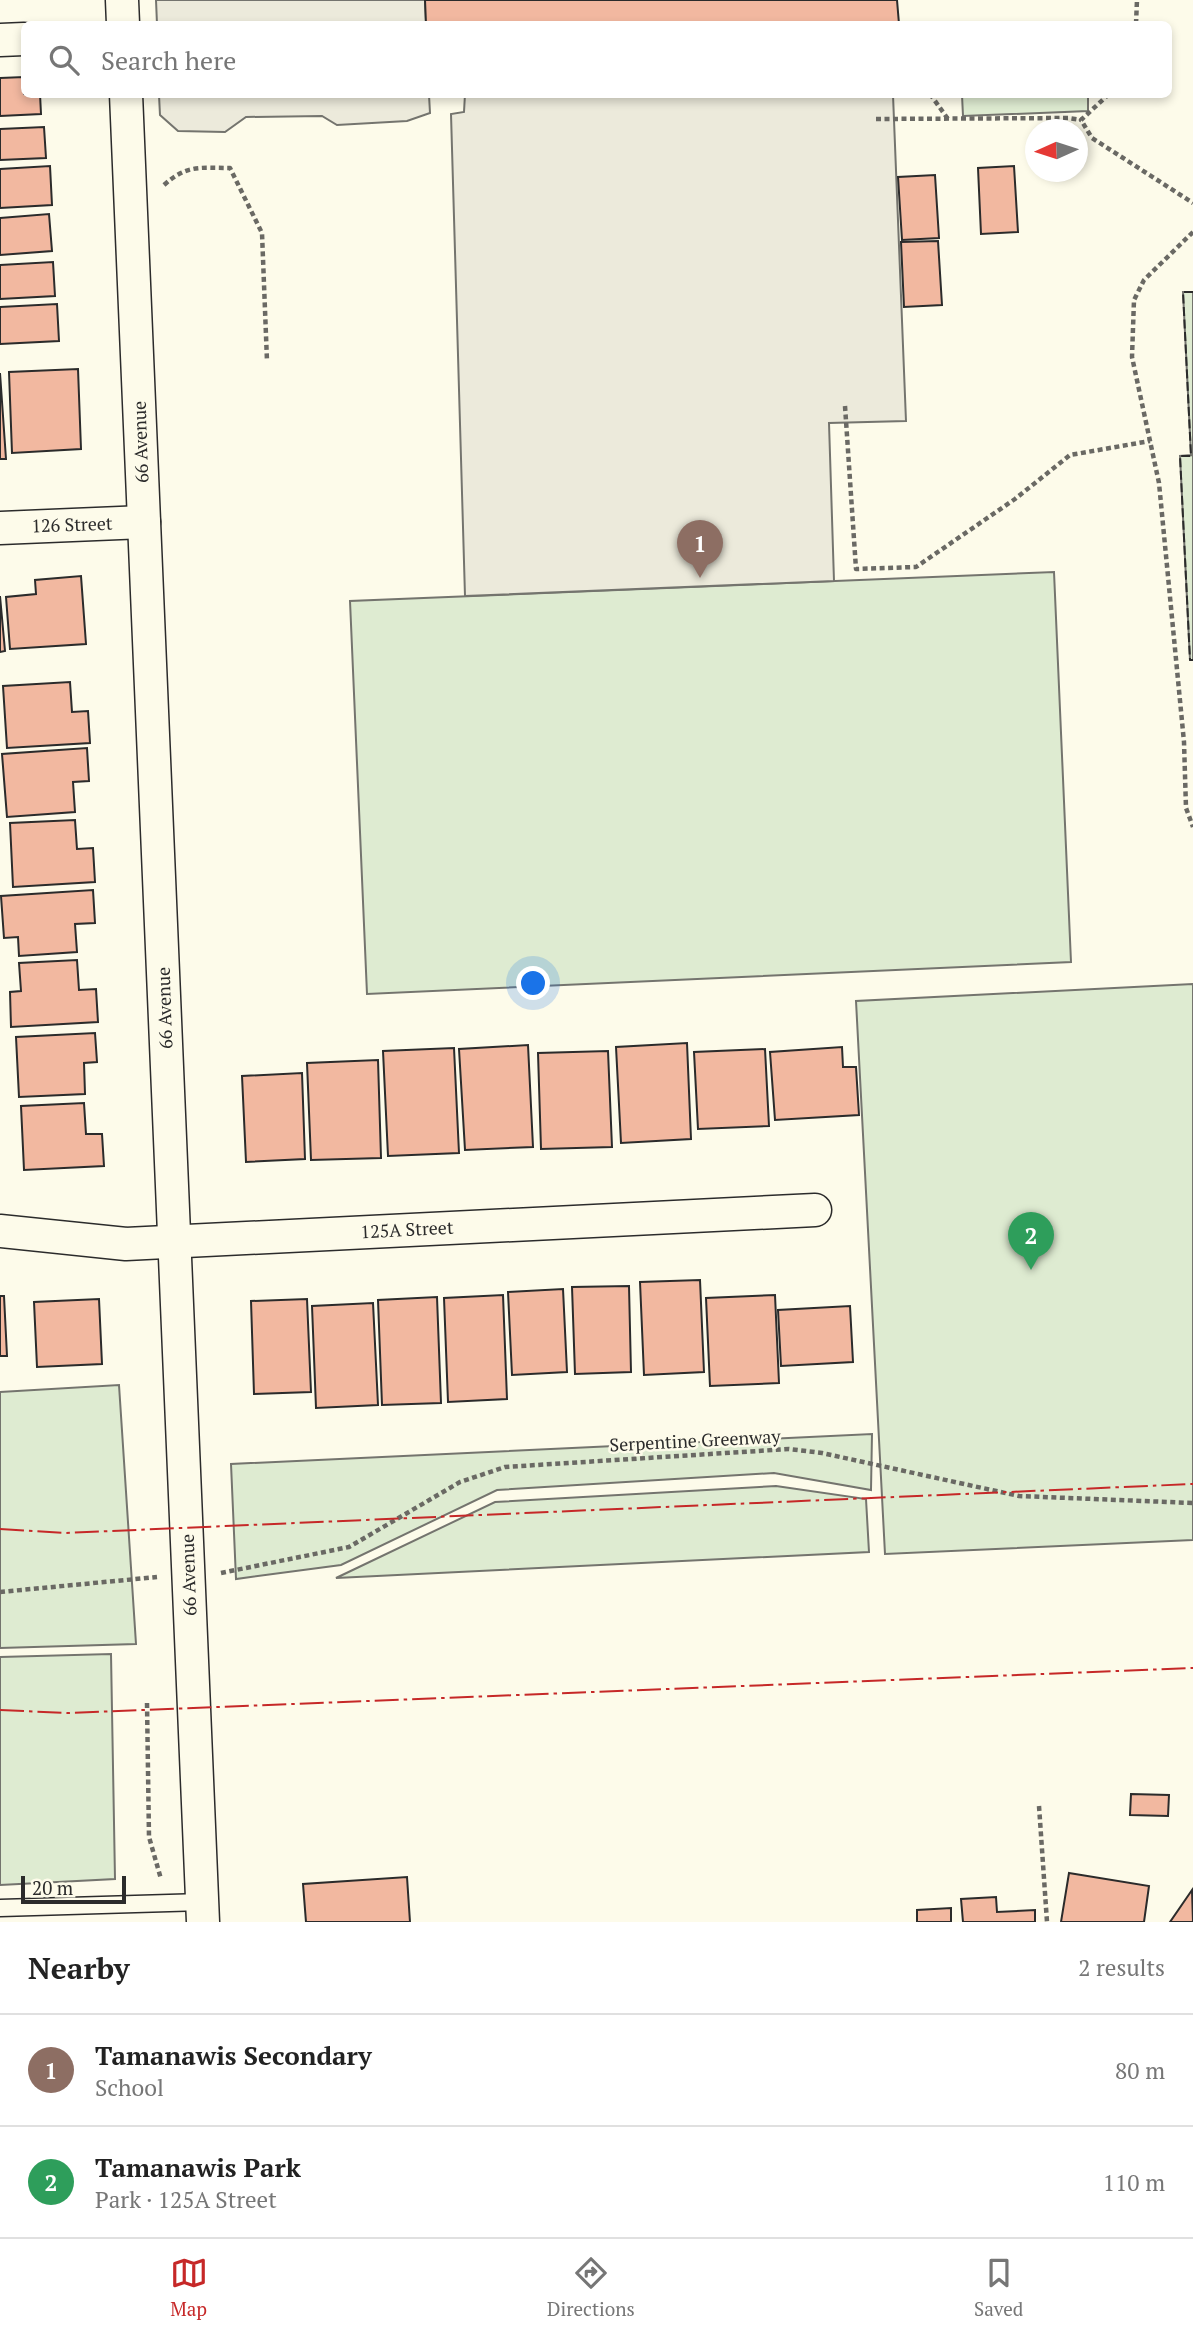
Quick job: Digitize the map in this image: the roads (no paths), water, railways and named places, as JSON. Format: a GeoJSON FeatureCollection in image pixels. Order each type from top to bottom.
{"type":"FeatureCollection","features":[{"type":"Feature","properties":{"kind":"street"},"geometry":{"type":"LineString","coordinates":[[122,0],[124,21]]}},
{"type":"Feature","properties":{"kind":"street"},"geometry":{"type":"LineString","coordinates":[[0,40],[21,39]]}},
{"type":"Feature","properties":{"kind":"street","name":"66 Avenue"},"geometry":{"type":"LineString","coordinates":[[127,98],[203,1912]]}},
{"type":"Feature","properties":{"kind":"street","name":"126 Street"},"geometry":{"type":"LineString","coordinates":[[0,528],[144,522]]}},
{"type":"Feature","properties":{"kind":"street","name":"125A Street"},"geometry":{"type":"LineString","coordinates":[[0,1231],[126,1244],[815,1210]]}},
{"type":"Feature","properties":{"kind":"lane"},"geometry":{"type":"LineString","coordinates":[[0,1908],[170,1903],[203,1912]]}},
{"type":"Feature","properties":{"kind":"place","name":"Tamanawis Secondary"},"geometry":{"type":"Point","coordinates":[700,578]}},
{"type":"Feature","properties":{"kind":"place","name":"Tamanawis Park"},"geometry":{"type":"Point","coordinates":[1031,1270]}}]}
